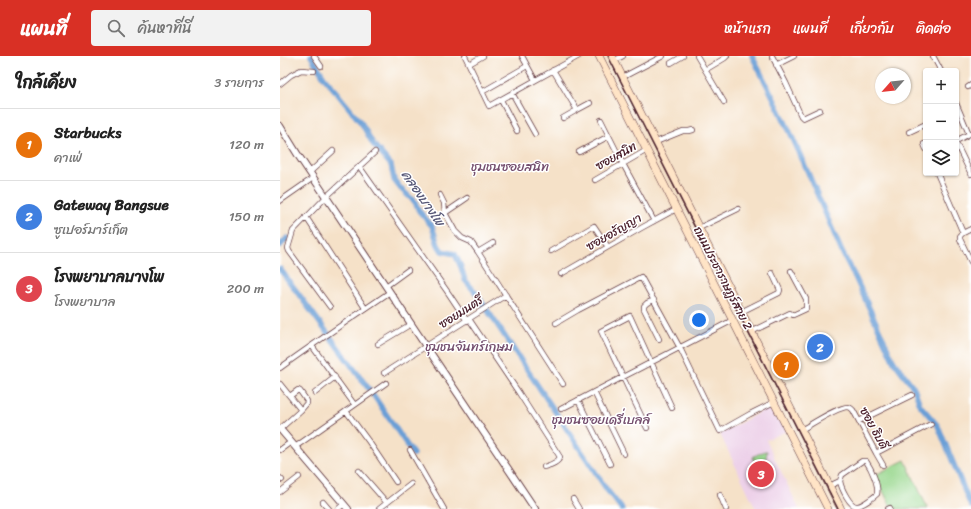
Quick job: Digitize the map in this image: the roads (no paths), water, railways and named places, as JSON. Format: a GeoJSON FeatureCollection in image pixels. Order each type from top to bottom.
{"type":"FeatureCollection","features":[{"type":"Feature","properties":{"kind":"main road","name":"ถนนประชาราษฎร์สาย 2"},"geometry":{"type":"LineString","coordinates":[[599,56],[828,509]]}},
{"type":"Feature","properties":{"kind":"main road","name":"ถนนประชาราษฎร์สาย 2"},"geometry":{"type":"LineString","coordinates":[[613,58],[841,509]]}},
{"type":"Feature","properties":{"kind":"main road"},"geometry":{"type":"LineString","coordinates":[[604,66],[613,58]]}},
{"type":"Feature","properties":{"kind":"main road"},"geometry":{"type":"LineString","coordinates":[[701,257],[711,252]]}},
{"type":"Feature","properties":{"kind":"main road"},"geometry":{"type":"LineString","coordinates":[[774,402],[785,396]]}},
{"type":"Feature","properties":{"kind":"street"},"geometry":{"type":"LineString","coordinates":[[314,56],[321,66]]}},
{"type":"Feature","properties":{"kind":"street"},"geometry":{"type":"LineString","coordinates":[[465,56],[489,106],[554,70],[570,58],[579,56]]}},
{"type":"Feature","properties":{"kind":"street"},"geometry":{"type":"LineString","coordinates":[[469,64],[483,56]]}},
{"type":"Feature","properties":{"kind":"street"},"geometry":{"type":"LineString","coordinates":[[522,56],[535,80]]}},
{"type":"Feature","properties":{"kind":"street"},"geometry":{"type":"LineString","coordinates":[[613,58],[623,56]]}},
{"type":"Feature","properties":{"kind":"street"},"geometry":{"type":"LineString","coordinates":[[623,77],[663,56]]}},
{"type":"Feature","properties":{"kind":"street"},"geometry":{"type":"LineString","coordinates":[[671,63],[683,56]]}},
{"type":"Feature","properties":{"kind":"street"},"geometry":{"type":"LineString","coordinates":[[697,56],[724,102]]}},
{"type":"Feature","properties":{"kind":"street"},"geometry":{"type":"LineString","coordinates":[[705,70],[727,56]]}},
{"type":"Feature","properties":{"kind":"street"},"geometry":{"type":"LineString","coordinates":[[772,56],[801,116],[803,118],[820,110]]}},
{"type":"Feature","properties":{"kind":"street"},"geometry":{"type":"LineString","coordinates":[[776,65],[794,56]]}},
{"type":"Feature","properties":{"kind":"street"},"geometry":{"type":"LineString","coordinates":[[933,56],[939,68]]}},
{"type":"Feature","properties":{"kind":"street"},"geometry":{"type":"LineString","coordinates":[[482,92],[527,66]]}},
{"type":"Feature","properties":{"kind":"street"},"geometry":{"type":"LineString","coordinates":[[280,84],[291,75],[301,70],[314,71]]}},
{"type":"Feature","properties":{"kind":"street"},"geometry":{"type":"LineString","coordinates":[[554,70],[577,110]]}},
{"type":"Feature","properties":{"kind":"street"},"geometry":{"type":"LineString","coordinates":[[512,93],[535,134]]}},
{"type":"Feature","properties":{"kind":"street"},"geometry":{"type":"LineString","coordinates":[[501,100],[517,131]]}},
{"type":"Feature","properties":{"kind":"street"},"geometry":{"type":"LineString","coordinates":[[563,118],[590,103]]}},
{"type":"Feature","properties":{"kind":"street"},"geometry":{"type":"LineString","coordinates":[[956,104],[970,134],[959,140]]}},
{"type":"Feature","properties":{"kind":"street"},"geometry":{"type":"LineString","coordinates":[[601,120],[654,221]]}},
{"type":"Feature","properties":{"kind":"street"},"geometry":{"type":"LineString","coordinates":[[909,132],[923,125]]}},
{"type":"Feature","properties":{"kind":"street"},"geometry":{"type":"LineString","coordinates":[[280,126],[311,175],[535,509]]}},
{"type":"Feature","properties":{"kind":"street"},"geometry":{"type":"LineString","coordinates":[[656,142],[683,131],[693,130]]}},
{"type":"Feature","properties":{"kind":"street"},"geometry":{"type":"LineString","coordinates":[[579,152],[609,136]]}},
{"type":"Feature","properties":{"kind":"street"},"geometry":{"type":"LineString","coordinates":[[959,148],[971,174]]}},
{"type":"Feature","properties":{"kind":"street","name":"ซอยสนิท"},"geometry":{"type":"LineString","coordinates":[[594,180],[647,150]]}},
{"type":"Feature","properties":{"kind":"street"},"geometry":{"type":"LineString","coordinates":[[280,201],[311,175],[333,151]]}},
{"type":"Feature","properties":{"kind":"street"},"geometry":{"type":"LineString","coordinates":[[330,307],[288,248],[293,231],[326,196],[375,152]]}},
{"type":"Feature","properties":{"kind":"street"},"geometry":{"type":"LineString","coordinates":[[359,166],[519,393],[560,457],[557,462],[544,467]]}},
{"type":"Feature","properties":{"kind":"street"},"geometry":{"type":"LineString","coordinates":[[938,176],[963,233]]}},
{"type":"Feature","properties":{"kind":"street"},"geometry":{"type":"LineString","coordinates":[[440,195],[444,203],[445,213],[455,231],[462,238],[471,242],[563,384]]}},
{"type":"Feature","properties":{"kind":"street"},"geometry":{"type":"LineString","coordinates":[[445,213],[467,198]]}},
{"type":"Feature","properties":{"kind":"street"},"geometry":{"type":"LineString","coordinates":[[699,228],[738,208]]}},
{"type":"Feature","properties":{"kind":"street","name":"ซอยอรัญญา"},"geometry":{"type":"LineString","coordinates":[[561,274],[608,246],[676,209]]}},
{"type":"Feature","properties":{"kind":"street"},"geometry":{"type":"LineString","coordinates":[[306,217],[365,308]]}},
{"type":"Feature","properties":{"kind":"street"},"geometry":{"type":"LineString","coordinates":[[551,251],[594,226],[608,246]]}},
{"type":"Feature","properties":{"kind":"street"},"geometry":{"type":"LineString","coordinates":[[971,229],[960,236],[971,262]]}},
{"type":"Feature","properties":{"kind":"street"},"geometry":{"type":"LineString","coordinates":[[478,252],[493,243]]}},
{"type":"Feature","properties":{"kind":"street"},"geometry":{"type":"LineString","coordinates":[[280,368],[365,308],[408,270]]}},
{"type":"Feature","properties":{"kind":"street"},"geometry":{"type":"LineString","coordinates":[[752,332],[790,313],[793,315],[806,308],[806,299],[791,271]]}},
{"type":"Feature","properties":{"kind":"street"},"geometry":{"type":"LineString","coordinates":[[741,312],[779,293],[780,290],[772,273]]}},
{"type":"Feature","properties":{"kind":"street"},"geometry":{"type":"LineString","coordinates":[[556,323],[641,277],[680,348],[720,431],[774,402]]}},
{"type":"Feature","properties":{"kind":"street","name":"ซอยมนตรี"},"geometry":{"type":"LineString","coordinates":[[384,373],[506,295]]}},
{"type":"Feature","properties":{"kind":"street"},"geometry":{"type":"LineString","coordinates":[[654,300],[647,303],[644,306],[644,309],[660,339]]}},
{"type":"Feature","properties":{"kind":"street"},"geometry":{"type":"LineString","coordinates":[[647,428],[601,331],[630,316],[672,408]]}},
{"type":"Feature","properties":{"kind":"street"},"geometry":{"type":"LineString","coordinates":[[561,409],[733,320]]}},
{"type":"Feature","properties":{"kind":"street"},"geometry":{"type":"LineString","coordinates":[[378,344],[411,324]]}},
{"type":"Feature","properties":{"kind":"street"},"geometry":{"type":"LineString","coordinates":[[312,346],[354,404]]}},
{"type":"Feature","properties":{"kind":"street"},"geometry":{"type":"LineString","coordinates":[[315,393],[335,378]]}},
{"type":"Feature","properties":{"kind":"street"},"geometry":{"type":"LineString","coordinates":[[280,450],[293,444],[346,411],[386,383]]}},
{"type":"Feature","properties":{"kind":"street"},"geometry":{"type":"LineString","coordinates":[[280,384],[301,410]]}},
{"type":"Feature","properties":{"kind":"street"},"geometry":{"type":"LineString","coordinates":[[290,396],[298,390],[300,391],[307,401],[306,405],[280,429],[346,507],[338,509]]}},
{"type":"Feature","properties":{"kind":"street"},"geometry":{"type":"LineString","coordinates":[[594,392],[624,454]]}},
{"type":"Feature","properties":{"kind":"street"},"geometry":{"type":"LineString","coordinates":[[859,421],[912,395]]}},
{"type":"Feature","properties":{"kind":"street"},"geometry":{"type":"LineString","coordinates":[[578,400],[610,464]]}},
{"type":"Feature","properties":{"kind":"street","name":"ซอย ธิบดี"},"geometry":{"type":"LineString","coordinates":[[801,430],[838,409],[848,407],[853,410],[883,465]]}},
{"type":"Feature","properties":{"kind":"street"},"geometry":{"type":"LineString","coordinates":[[346,411],[396,482]]}},
{"type":"Feature","properties":{"kind":"street"},"geometry":{"type":"LineString","coordinates":[[876,453],[932,424]]}},
{"type":"Feature","properties":{"kind":"street"},"geometry":{"type":"LineString","coordinates":[[410,450],[444,509]]}},
{"type":"Feature","properties":{"kind":"street"},"geometry":{"type":"LineString","coordinates":[[829,486],[840,481],[842,475],[862,461],[866,461],[876,483],[878,494],[858,506],[854,506],[843,491],[840,481]]}},
{"type":"Feature","properties":{"kind":"street"},"geometry":{"type":"LineString","coordinates":[[359,471],[387,503]]}},
{"type":"Feature","properties":{"kind":"street"},"geometry":{"type":"LineString","coordinates":[[280,492],[299,477]]}},
{"type":"Feature","properties":{"kind":"street"},"geometry":{"type":"LineString","coordinates":[[379,509],[411,484]]}},
{"type":"Feature","properties":{"kind":"street"},"geometry":{"type":"LineString","coordinates":[[720,495],[726,509]]}},
{"type":"Feature","properties":{"kind":"street"},"geometry":{"type":"LineString","coordinates":[[573,499],[579,509]]}},
{"type":"Feature","properties":{"kind":"street"},"geometry":{"type":"LineString","coordinates":[[323,502],[329,509]]}},
{"type":"Feature","properties":{"kind":"waterway","name":"คลองบางโพ"},"geometry":{"type":"LineString","coordinates":[[311,56],[324,77],[362,124],[373,144],[391,165],[394,180],[415,202],[419,211],[432,226],[438,245],[442,251],[455,254],[465,280],[476,293],[607,490],[622,509]]}},
{"type":"Feature","properties":{"kind":"waterway"},"geometry":{"type":"LineString","coordinates":[[752,56],[790,132],[842,252],[893,360],[914,388],[920,405],[938,426],[971,506]]}},
{"type":"Feature","properties":{"kind":"waterway"},"geometry":{"type":"LineString","coordinates":[[280,246],[287,238]]}},
{"type":"Feature","properties":{"kind":"waterway"},"geometry":{"type":"LineString","coordinates":[[280,269],[374,396],[413,454]]}},
{"type":"Feature","properties":{"kind":"railway"},"geometry":{"type":"LineString","coordinates":[[608,56],[838,509]]}},
{"type":"Feature","properties":{"kind":"place","name":"Gateway Bangsue"},"geometry":{"type":"Point","coordinates":[820,347]}},
{"type":"Feature","properties":{"kind":"place","name":"Starbucks"},"geometry":{"type":"Point","coordinates":[786,365]}},
{"type":"Feature","properties":{"kind":"place","name":"โรงพยาบาลบางโพ"},"geometry":{"type":"Point","coordinates":[761,474]}},
{"type":"Feature","properties":{"kind":"district","name":"ชุมชนซอยสนิท"},"geometry":{"type":"Point","coordinates":[510,166]}},
{"type":"Feature","properties":{"kind":"district","name":"ชุมชนจันทร์เกษม"},"geometry":{"type":"Point","coordinates":[469,346]}},
{"type":"Feature","properties":{"kind":"district","name":"ชุมชนซอยเดรี่เบลล์"},"geometry":{"type":"Point","coordinates":[601,419]}}]}
